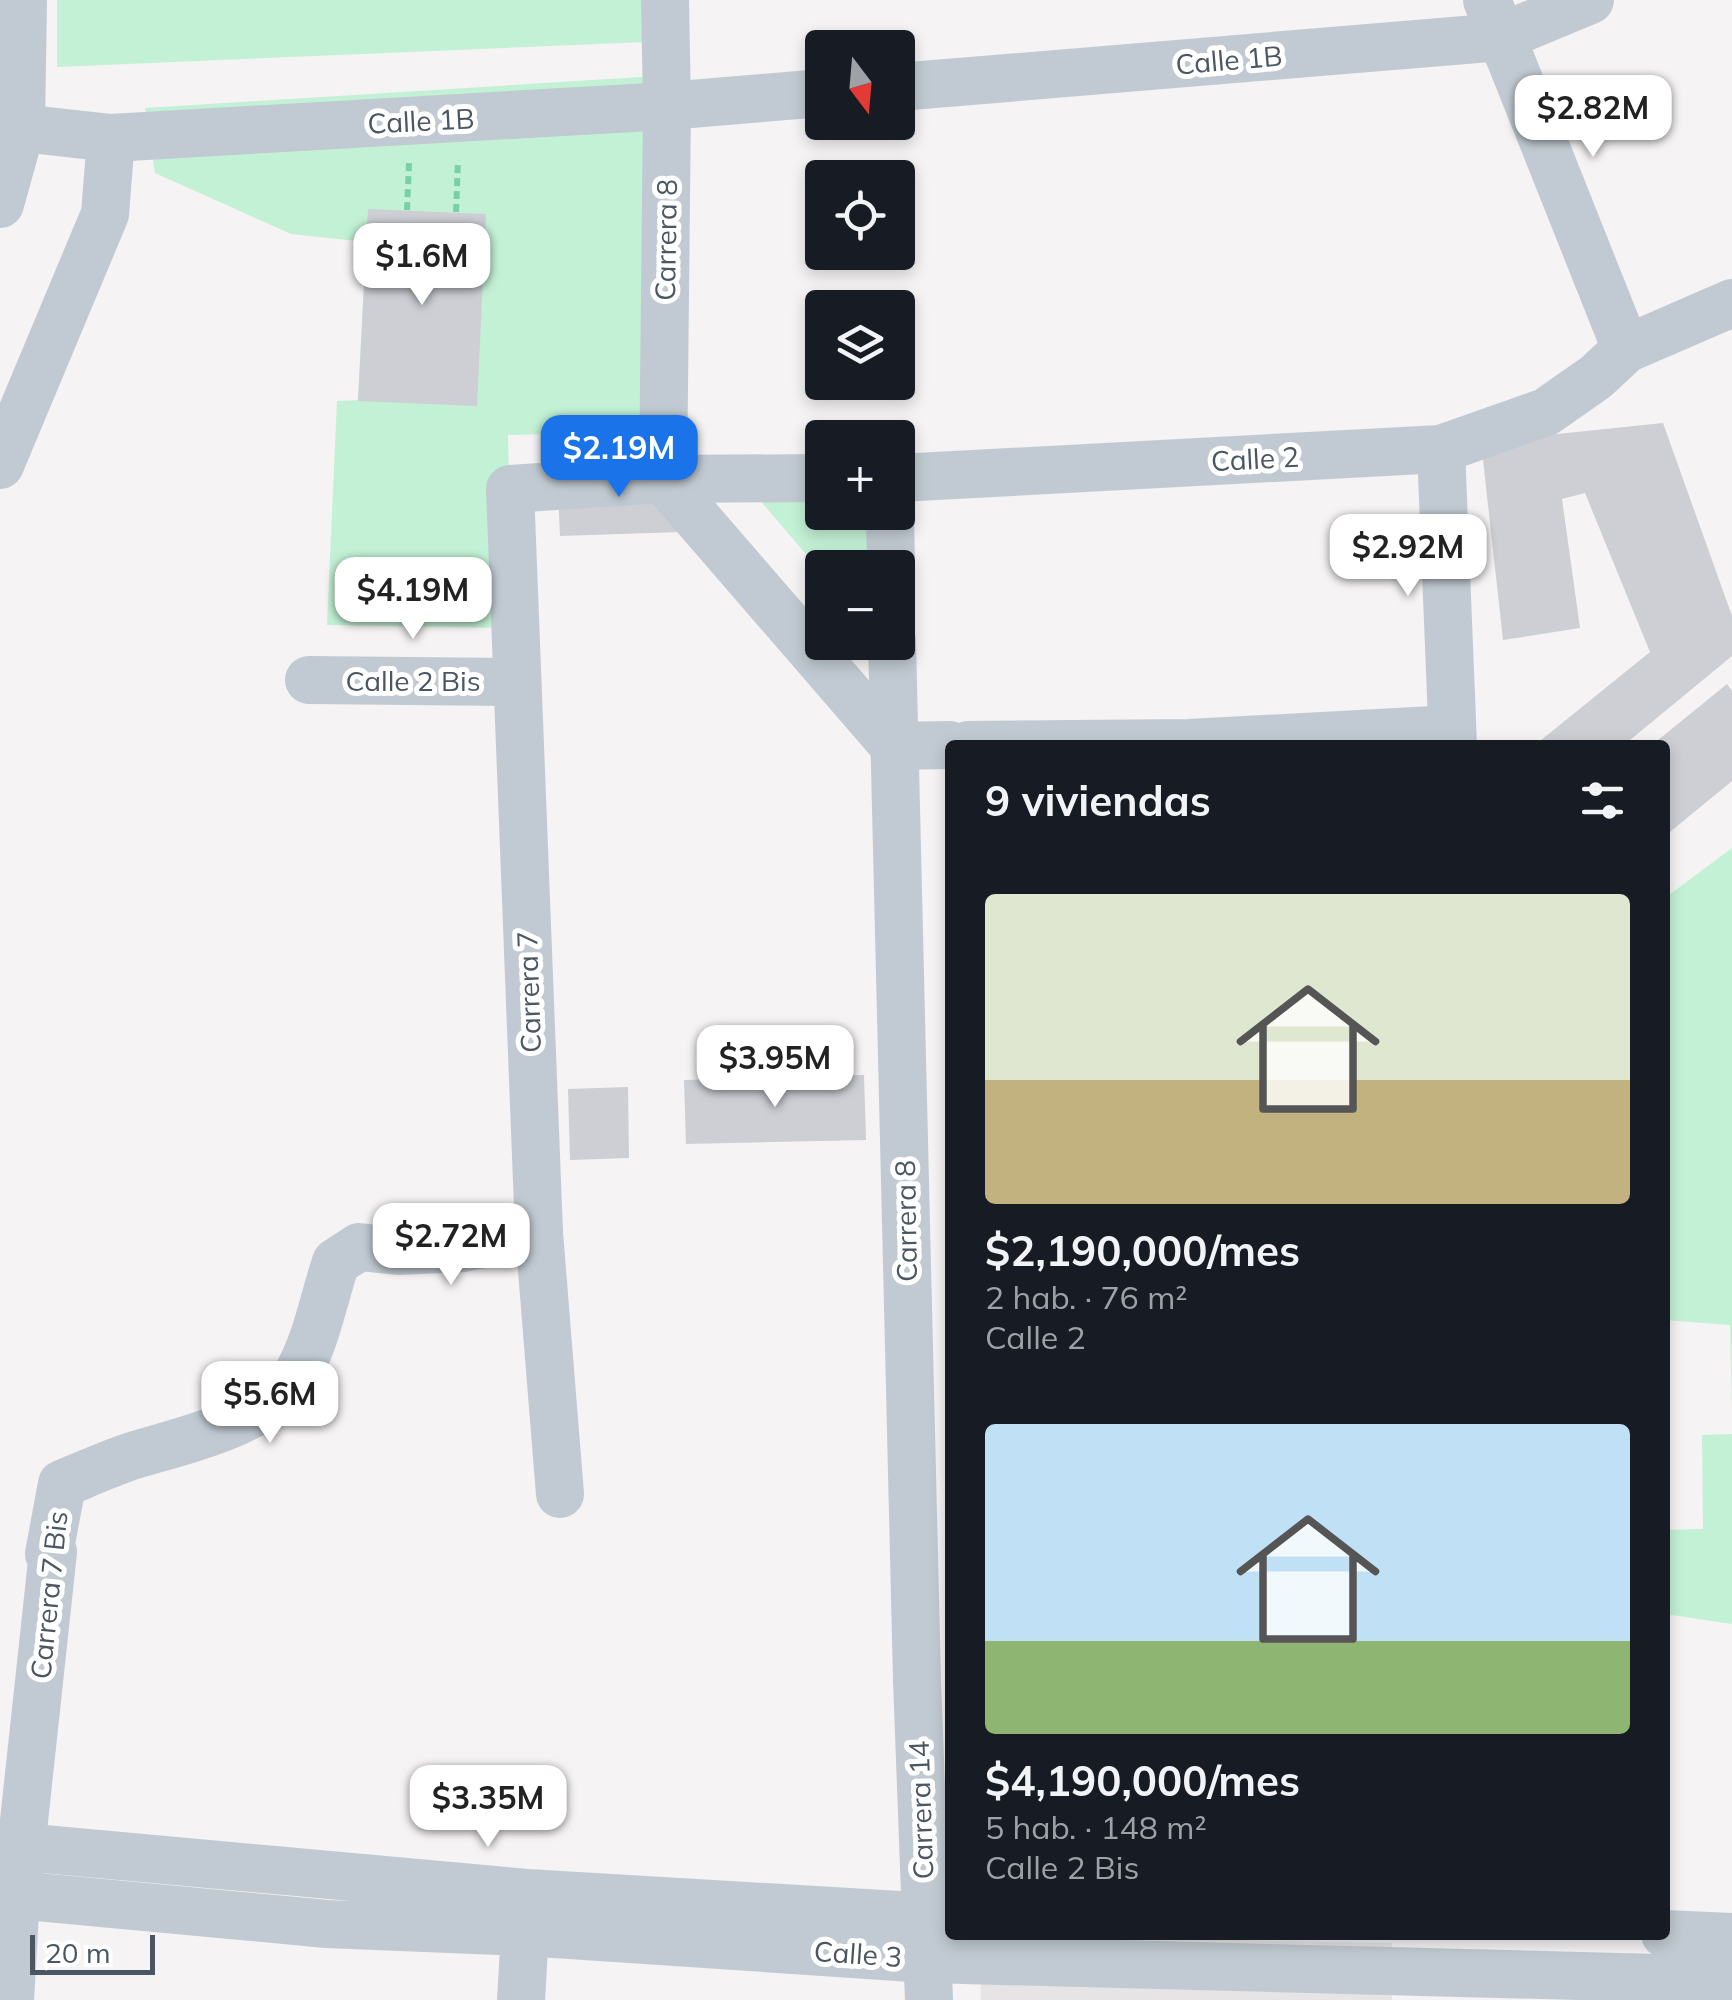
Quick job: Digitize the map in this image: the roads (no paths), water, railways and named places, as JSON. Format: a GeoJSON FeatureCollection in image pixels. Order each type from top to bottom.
{"type":"FeatureCollection","features":[{"type":"Feature","properties":{"kind":"street"},"geometry":{"type":"LineString","coordinates":[[0,204],[20,128],[12,55],[23,0]]}},
{"type":"Feature","properties":{"kind":"street","name":"Carrera 8"},"geometry":{"type":"LineString","coordinates":[[663,479],[668,106],[665,0]]}},
{"type":"Feature","properties":{"kind":"street","name":"Calle 1B"},"geometry":{"type":"LineString","coordinates":[[915,85],[1494,18],[1590,0]]}},
{"type":"Feature","properties":{"kind":"street"},"geometry":{"type":"LineString","coordinates":[[1494,18],[1611,363]]}},
{"type":"Feature","properties":{"kind":"street","name":"Calle 1B"},"geometry":{"type":"LineString","coordinates":[[20,128],[112,138],[805,94]]}},
{"type":"Feature","properties":{"kind":"street"},"geometry":{"type":"LineString","coordinates":[[0,465],[106,214],[112,138]]}},
{"type":"Feature","properties":{"kind":"street","name":"Calle 2"},"geometry":{"type":"LineString","coordinates":[[915,477],[1440,449],[1546,412],[1611,363],[1732,303]]}},
{"type":"Feature","properties":{"kind":"street"},"geometry":{"type":"LineString","coordinates":[[1340,740],[1453,737],[1440,449]]}},
{"type":"Feature","properties":{"kind":"street"},"geometry":{"type":"LineString","coordinates":[[663,479],[805,478]]}},
{"type":"Feature","properties":{"kind":"street"},"geometry":{"type":"LineString","coordinates":[[663,479],[894,746],[945,745]]}},
{"type":"Feature","properties":{"kind":"street","name":"Carrera 7"},"geometry":{"type":"LineString","coordinates":[[560,1494],[538,1232],[510,489],[663,479]]}},
{"type":"Feature","properties":{"kind":"street","name":"Carrera 8"},"geometry":{"type":"LineString","coordinates":[[892,660],[917,1680]]}},
{"type":"Feature","properties":{"kind":"street","name":"Calle 2 Bis"},"geometry":{"type":"LineString","coordinates":[[309,680],[517,682]]}},
{"type":"Feature","properties":{"kind":"street","name":"Carrera 7 Bis"},"geometry":{"type":"LineString","coordinates":[[14,1868],[53,1552],[49,1554],[62,1484],[132,1456],[230,1425],[274,1398],[294,1379],[316,1328],[336,1262],[359,1247],[398,1251],[463,1248],[538,1232]]}},
{"type":"Feature","properties":{"kind":"street","name":"Carrera 14"},"geometry":{"type":"LineString","coordinates":[[917,1680],[933,1948]]}},
{"type":"Feature","properties":{"kind":"street"},"geometry":{"type":"LineString","coordinates":[[10,2000],[14,1868]]}},
{"type":"Feature","properties":{"kind":"street","name":"Calle 3"},"geometry":{"type":"LineString","coordinates":[[14,1868],[327,1924],[1732,1980]]}},
{"type":"Feature","properties":{"kind":"street","name":"Calle 3"},"geometry":{"type":"LineString","coordinates":[[14,1868],[527,1893],[933,1948]]}},
{"type":"Feature","properties":{"kind":"street"},"geometry":{"type":"LineString","coordinates":[[521,2000],[525,1932]]}},
{"type":"Feature","properties":{"kind":"street"},"geometry":{"type":"LineString","coordinates":[[1670,1934],[1732,1937]]}}]}
